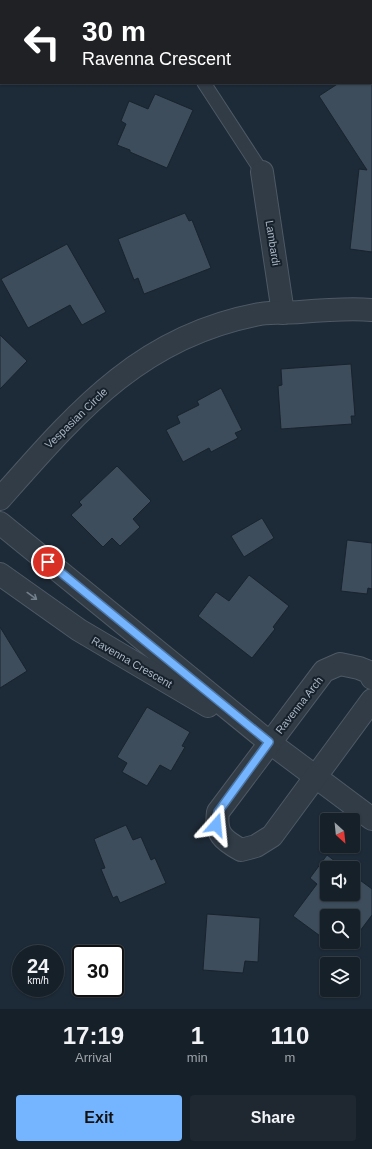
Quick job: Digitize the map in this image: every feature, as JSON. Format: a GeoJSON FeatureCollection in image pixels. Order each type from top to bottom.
{"type":"FeatureCollection","features":[{"type":"Feature","properties":{"kind":"street","name":"Lambardi"},"geometry":{"type":"LineString","coordinates":[[262,172],[283,313]]}},
{"type":"Feature","properties":{"kind":"street","name":"Vespasian Circle"},"geometry":{"type":"LineString","coordinates":[[0,499],[60,430],[96,396],[134,366],[173,342],[213,326],[261,314],[353,308],[372,310]]}},
{"type":"Feature","properties":{"kind":"street","name":"Ravenna Crescent"},"geometry":{"type":"LineString","coordinates":[[0,523],[269,742],[372,819]]}},
{"type":"Feature","properties":{"kind":"street","name":"Ravenna Crescent"},"geometry":{"type":"LineString","coordinates":[[0,574],[79,630],[269,742]]}},
{"type":"Feature","properties":{"kind":"street","name":"Ravenna Arch"},"geometry":{"type":"LineString","coordinates":[[316,777],[272,836],[256,846],[241,850],[224,841],[216,825],[218,812],[269,742],[324,671],[340,664],[369,672],[372,678]]}},
{"type":"Feature","properties":{"kind":"street"},"geometry":{"type":"LineString","coordinates":[[316,777],[372,700]]}},
{"type":"Feature","properties":{"kind":"lane"},"geometry":{"type":"LineString","coordinates":[[205,84],[262,172]]}},
{"type":"Feature","properties":{"kind":"building"},"geometry":{"type":"Polygon","coordinates":[[[337,84],[372,84],[372,252],[350,249],[359,169],[367,170],[319,96],[337,84]]]}},
{"type":"Feature","properties":{"kind":"building"},"geometry":{"type":"Polygon","coordinates":[[[155,94],[193,110],[167,168],[117,145],[126,124],[121,121],[129,101],[148,109],[155,94]]]}},
{"type":"Feature","properties":{"kind":"building"},"geometry":{"type":"Polygon","coordinates":[[[185,213],[189,221],[192,220],[211,268],[144,294],[138,278],[134,280],[118,239],[185,213]]]}},
{"type":"Feature","properties":{"kind":"building"},"geometry":{"type":"Polygon","coordinates":[[[67,244],[106,312],[82,325],[70,305],[28,328],[1,279],[67,244]]]}},
{"type":"Feature","properties":{"kind":"building"},"geometry":{"type":"Polygon","coordinates":[[[0,335],[27,361],[0,389],[0,335]]]}},
{"type":"Feature","properties":{"kind":"building"},"geometry":{"type":"Polygon","coordinates":[[[351,364],[355,416],[351,416],[352,424],[281,429],[278,386],[282,385],[281,369],[351,364]]]}},
{"type":"Feature","properties":{"kind":"building"},"geometry":{"type":"Polygon","coordinates":[[[221,388],[242,430],[235,433],[238,438],[211,452],[209,448],[183,462],[166,430],[180,423],[177,416],[199,405],[197,401],[221,388]]]}},
{"type":"Feature","properties":{"kind":"building"},"geometry":{"type":"Polygon","coordinates":[[[117,466],[151,501],[133,519],[140,527],[120,546],[112,538],[103,547],[71,515],[82,505],[79,502],[117,466]]]}},
{"type":"Feature","properties":{"kind":"building"},"geometry":{"type":"Polygon","coordinates":[[[262,518],[274,538],[244,557],[231,536],[262,518]]]}},
{"type":"Feature","properties":{"kind":"building"},"geometry":{"type":"Polygon","coordinates":[[[347,540],[372,543],[372,589],[368,588],[367,594],[341,591],[347,540]]]}},
{"type":"Feature","properties":{"kind":"building"},"geometry":{"type":"Polygon","coordinates":[[[249,575],[289,606],[273,627],[275,629],[252,658],[198,616],[216,592],[229,601],[249,575]]]}},
{"type":"Feature","properties":{"kind":"building"},"geometry":{"type":"Polygon","coordinates":[[[0,627],[27,671],[0,688],[0,627]]]}},
{"type":"Feature","properties":{"kind":"building"},"geometry":{"type":"Polygon","coordinates":[[[147,707],[190,732],[182,746],[185,747],[171,771],[160,765],[147,786],[122,772],[127,763],[117,757],[147,707]]]}},
{"type":"Feature","properties":{"kind":"building"},"geometry":{"type":"Polygon","coordinates":[[[126,825],[133,840],[141,837],[151,860],[155,858],[166,883],[120,903],[117,896],[113,898],[101,869],[105,868],[94,839],[126,825]]]}},
{"type":"Feature","properties":{"kind":"building"},"geometry":{"type":"Polygon","coordinates":[[[327,855],[335,861],[323,861],[327,855]]]}},
{"type":"Feature","properties":{"kind":"building"},"geometry":{"type":"Polygon","coordinates":[[[320,864],[320,901],[360,901],[360,880],[372,889],[372,915],[360,931],[360,909],[320,909],[320,936],[293,916],[317,884],[310,878],[320,864]]]}},
{"type":"Feature","properties":{"kind":"building"},"geometry":{"type":"Polygon","coordinates":[[[207,914],[260,918],[258,962],[245,961],[243,973],[203,970],[207,914]]]}},
{"type":"Feature","properties":{"kind":"route"},"geometry":{"type":"LineString","coordinates":[[48,562],[269,742],[218,812],[216,825]]}}]}
